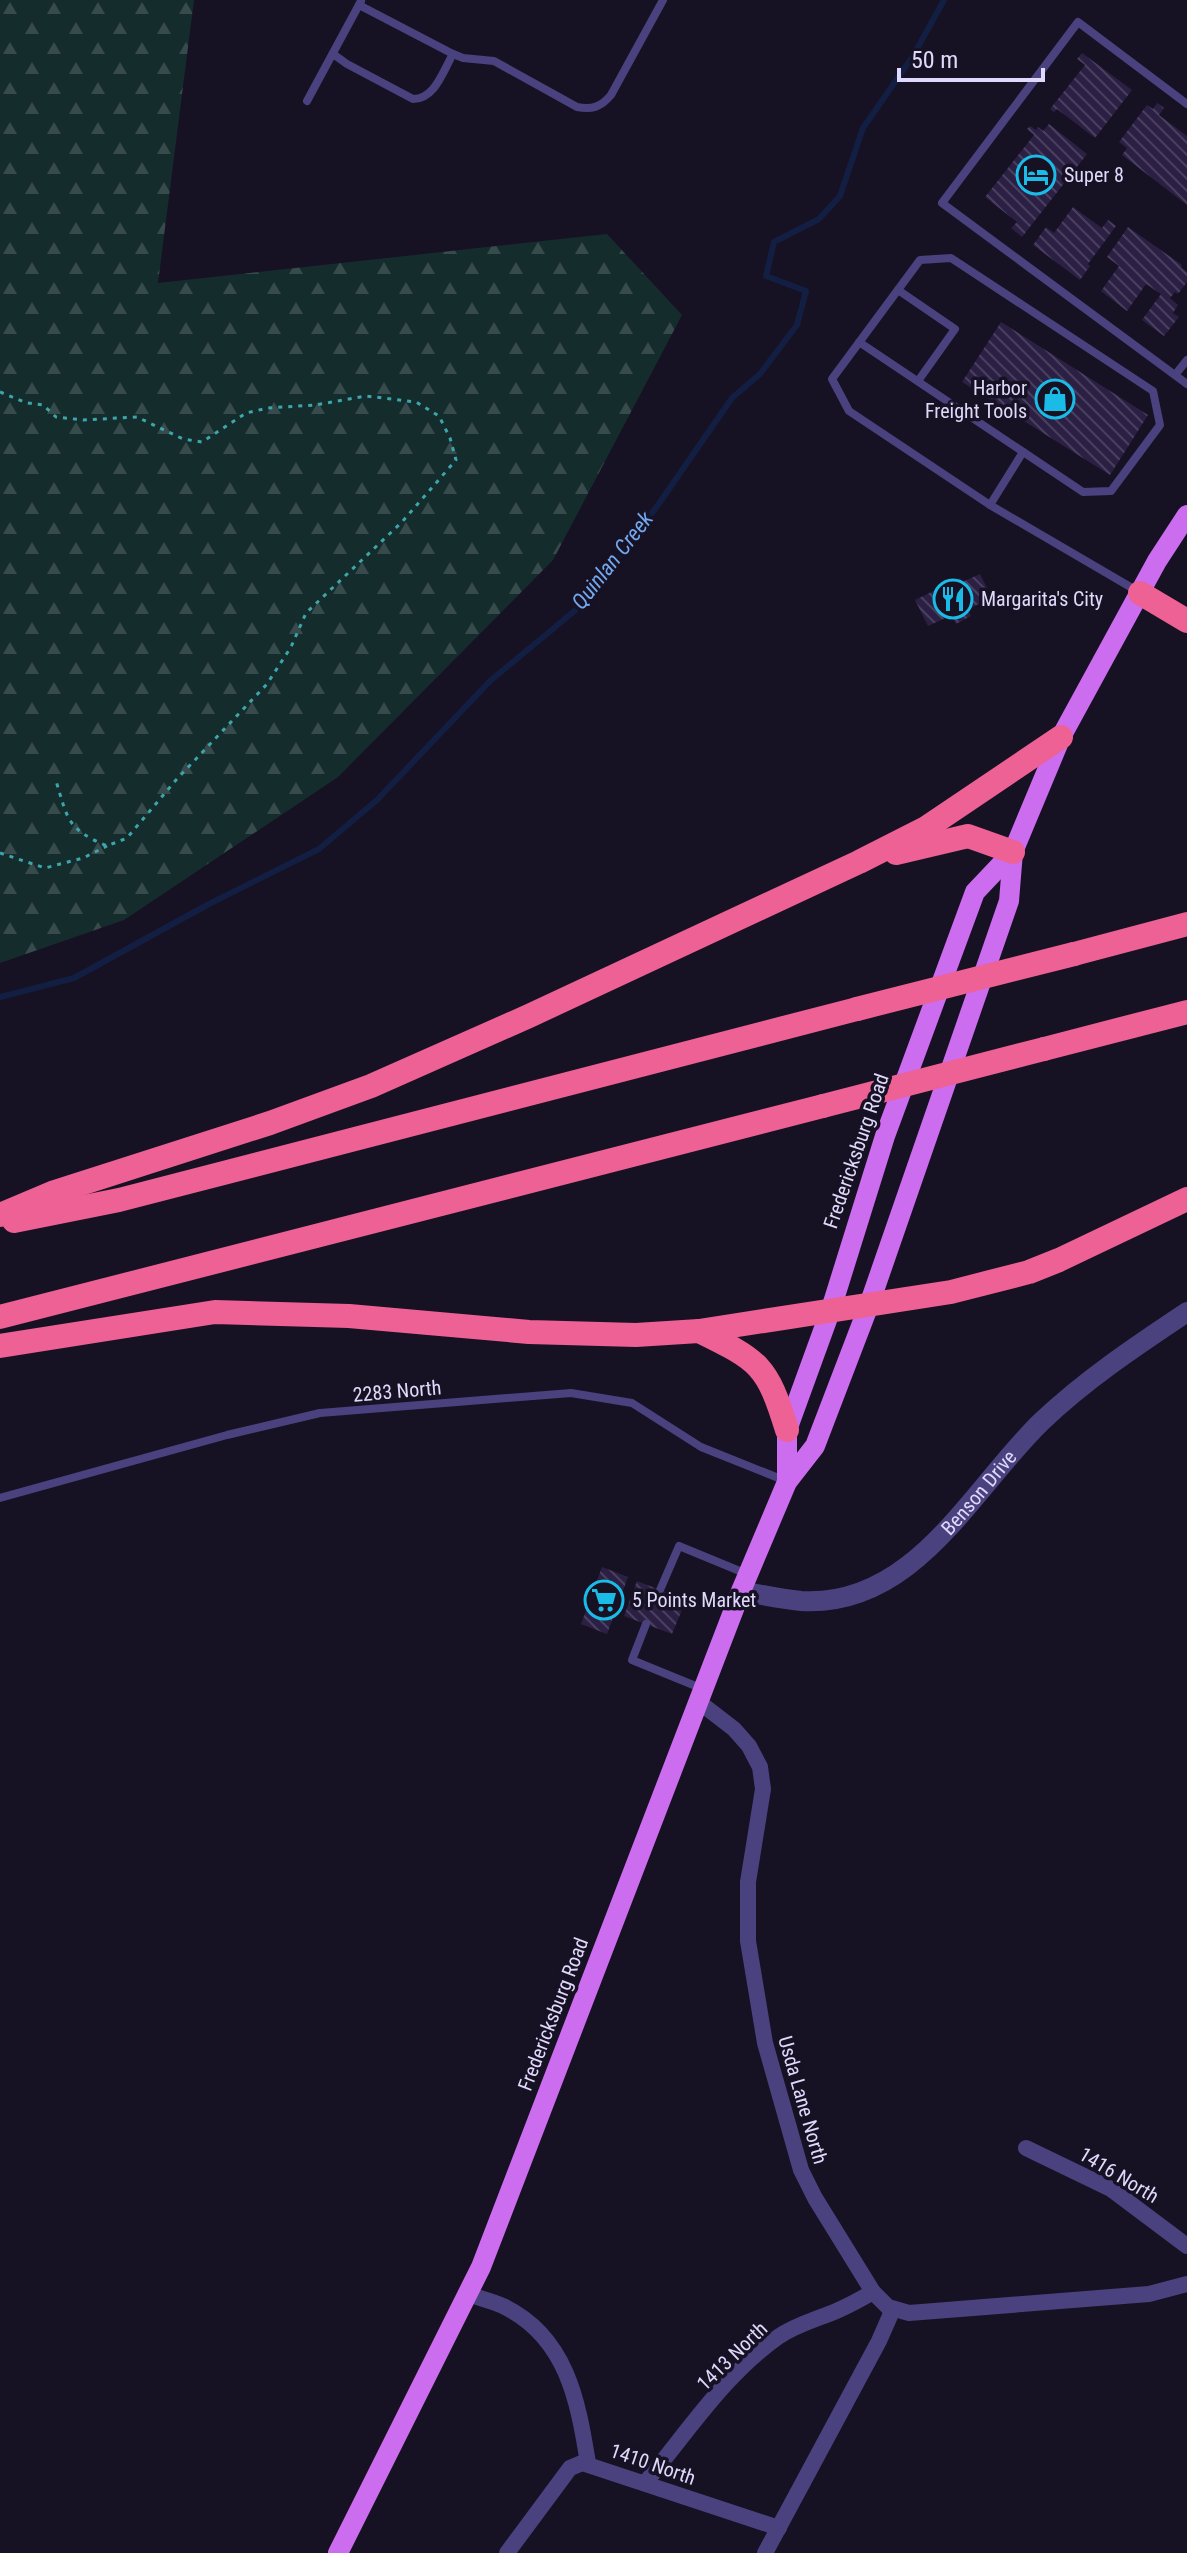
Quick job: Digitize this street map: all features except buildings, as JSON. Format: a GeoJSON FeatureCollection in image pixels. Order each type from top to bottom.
{"type":"FeatureCollection","features":[{"type":"Feature","properties":{"kind":"highway"},"geometry":{"type":"LineString","coordinates":[[1140,593],[1187,621]]}},
{"type":"Feature","properties":{"kind":"highway"},"geometry":{"type":"LineString","coordinates":[[0,1215],[52,1193],[242,1132],[371,1086],[859,862],[926,828],[1061,737]]}},
{"type":"Feature","properties":{"kind":"highway"},"geometry":{"type":"LineString","coordinates":[[859,862],[968,836],[1013,852]]}},
{"type":"Feature","properties":{"kind":"highway"},"geometry":{"type":"LineString","coordinates":[[0,1224],[119,1200],[1187,924]]}},
{"type":"Feature","properties":{"kind":"highway"},"geometry":{"type":"LineString","coordinates":[[0,1317],[1187,1012]]}},
{"type":"Feature","properties":{"kind":"highway"},"geometry":{"type":"LineString","coordinates":[[0,1346],[215,1312],[267,1316],[349,1316],[529,1332],[636,1335],[699,1331],[951,1292],[1029,1272],[1102,1241],[1187,1199]]}},
{"type":"Feature","properties":{"kind":"highway"},"geometry":{"type":"LineString","coordinates":[[699,1331],[737,1349],[755,1362],[774,1390],[787,1430]]}},
{"type":"Feature","properties":{"kind":"main road","name":"Fredericksburg Road"},"geometry":{"type":"LineString","coordinates":[[338,2553],[481,2267],[744,1583],[787,1482],[815,1446],[869,1305],[1009,901],[1013,852],[1061,737],[1187,515]]}},
{"type":"Feature","properties":{"kind":"main road","name":"Fredericksburg Road"},"geometry":{"type":"LineString","coordinates":[[787,1482],[787,1430],[831,1309],[885,1136],[975,892],[1013,852]]}},
{"type":"Feature","properties":{"kind":"street","name":"Benson Drive"},"geometry":{"type":"LineString","coordinates":[[744,1583],[804,1601],[839,1598],[878,1587],[914,1563],[1041,1422],[1122,1355],[1187,1312]]}},
{"type":"Feature","properties":{"kind":"street","name":"Usda Lane North"},"geometry":{"type":"LineString","coordinates":[[701,1695],[749,1746],[760,1767],[763,1789],[750,1856],[747,1911],[750,1955],[765,2043],[801,2170],[873,2292],[893,2309]]}},
{"type":"Feature","properties":{"kind":"street","name":"1416 North"},"geometry":{"type":"LineString","coordinates":[[1026,2148],[1111,2189],[1187,2246]]}},
{"type":"Feature","properties":{"kind":"street"},"geometry":{"type":"LineString","coordinates":[[765,2553],[893,2309],[909,2313],[1149,2294],[1187,2284]]}},
{"type":"Feature","properties":{"kind":"street","name":"1413 North"},"geometry":{"type":"LineString","coordinates":[[645,2483],[678,2444],[694,2419],[715,2400],[735,2375],[778,2337],[873,2292]]}},
{"type":"Feature","properties":{"kind":"street"},"geometry":{"type":"LineString","coordinates":[[468,2294],[517,2315],[551,2346],[575,2391],[588,2463]]}},
{"type":"Feature","properties":{"kind":"street","name":"1410 North"},"geometry":{"type":"LineString","coordinates":[[507,2553],[570,2468],[588,2463],[779,2528]]}},
{"type":"Feature","properties":{"kind":"lane"},"geometry":{"type":"LineString","coordinates":[[307,101],[360,2],[453,54],[494,61],[577,107],[596,108],[611,95],[663,0]]}},
{"type":"Feature","properties":{"kind":"lane"},"geometry":{"type":"LineString","coordinates":[[1187,104],[1078,22],[942,203],[1187,384]]}},
{"type":"Feature","properties":{"kind":"lane"},"geometry":{"type":"LineString","coordinates":[[333,54],[413,99],[421,99],[433,89],[453,54]]}},
{"type":"Feature","properties":{"kind":"lane"},"geometry":{"type":"LineString","coordinates":[[859,342],[1083,492],[1111,491],[1160,425],[1153,391],[951,258],[920,260],[859,342],[832,379],[849,411],[990,505],[1140,593]]}},
{"type":"Feature","properties":{"kind":"lane"},"geometry":{"type":"LineString","coordinates":[[898,290],[955,329],[918,381]]}},
{"type":"Feature","properties":{"kind":"lane"},"geometry":{"type":"LineString","coordinates":[[1175,375],[1187,360]]}},
{"type":"Feature","properties":{"kind":"lane"},"geometry":{"type":"LineString","coordinates":[[990,505],[1023,452]]}},
{"type":"Feature","properties":{"kind":"lane","name":"2283 North"},"geometry":{"type":"LineString","coordinates":[[0,1498],[227,1435],[320,1413],[571,1393],[632,1403],[701,1447],[787,1482]]}},
{"type":"Feature","properties":{"kind":"lane"},"geometry":{"type":"LineString","coordinates":[[660,1590],[679,1546],[744,1583]]}},
{"type":"Feature","properties":{"kind":"lane"},"geometry":{"type":"LineString","coordinates":[[646,1624],[632,1660],[701,1695]]}},
{"type":"Feature","properties":{"kind":"path"},"geometry":{"type":"LineString","coordinates":[[0,392],[27,403],[43,405],[56,417],[83,420],[137,417],[183,439],[202,442],[246,413],[268,408],[315,405],[366,396],[416,402],[439,416],[456,460],[402,522],[306,613],[291,647],[267,684],[176,780],[127,838],[83,858],[45,868],[0,853]]}},
{"type":"Feature","properties":{"kind":"path"},"geometry":{"type":"LineString","coordinates":[[56,781],[69,823],[86,837],[107,846]]}},
{"type":"Feature","properties":{"kind":"green space"},"geometry":{"type":"Polygon","coordinates":[[[0,0],[194,0],[158,283],[607,234],[682,315],[553,560],[338,777],[124,920],[0,963],[0,0]]]}},
{"type":"Feature","properties":{"kind":"waterway","name":"Quinlan Creek"},"geometry":{"type":"LineString","coordinates":[[0,997],[74,978],[209,904],[319,849],[377,800],[490,681],[584,603],[658,505],[732,398],[760,374],[797,325],[806,291],[766,276],[774,242],[819,219],[840,196],[863,128],[913,56],[944,0]]}},
{"type":"Feature","properties":{"kind":"place","name":"Super 8"},"geometry":{"type":"Point","coordinates":[1036,175]}},
{"type":"Feature","properties":{"kind":"place","name":"Harbor Freight Tools"},"geometry":{"type":"Point","coordinates":[1055,399]}},
{"type":"Feature","properties":{"kind":"place","name":"Margarita's City"},"geometry":{"type":"Point","coordinates":[953,599]}},
{"type":"Feature","properties":{"kind":"place","name":"5 Points Market"},"geometry":{"type":"Point","coordinates":[604,1600]}}]}
